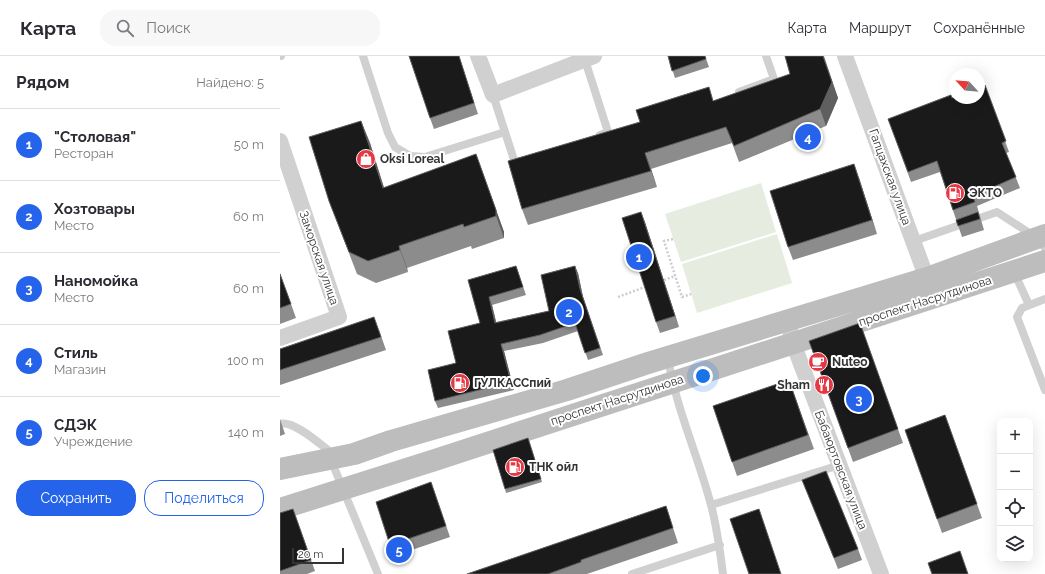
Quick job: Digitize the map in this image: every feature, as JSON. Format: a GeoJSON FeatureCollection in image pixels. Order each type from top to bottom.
{"type":"FeatureCollection","features":[{"type":"Feature","properties":{"kind":"main road","name":"проспект Насрутдинова"},"geometry":{"type":"LineString","coordinates":[[280,509],[344,490],[364,481],[435,460],[793,343],[930,288],[1042,240]]}},
{"type":"Feature","properties":{"kind":"main road","name":"проспект Насрутдинова"},"geometry":{"type":"LineString","coordinates":[[280,469],[354,454],[391,441],[567,390],[788,321],[930,288],[1014,271],[1045,261]]}},
{"type":"Feature","properties":{"kind":"street"},"geometry":{"type":"LineString","coordinates":[[478,56],[493,95],[590,58]]}},
{"type":"Feature","properties":{"kind":"street","name":"Гапцахская улица"},"geometry":{"type":"LineString","coordinates":[[845,56],[930,288]]}},
{"type":"Feature","properties":{"kind":"street","name":"Заморская улица"},"geometry":{"type":"LineString","coordinates":[[280,141],[339,316],[280,338]]}},
{"type":"Feature","properties":{"kind":"street","name":"Бабаюртовская улица"},"geometry":{"type":"LineString","coordinates":[[788,321],[793,343],[881,574]]}},
{"type":"Feature","properties":{"kind":"lane"},"geometry":{"type":"LineString","coordinates":[[362,56],[388,133],[395,147],[410,156],[425,157],[505,132]]}},
{"type":"Feature","properties":{"kind":"lane"},"geometry":{"type":"LineString","coordinates":[[739,92],[774,79],[766,56]]}},
{"type":"Feature","properties":{"kind":"lane"},"geometry":{"type":"LineString","coordinates":[[590,58],[608,132],[594,137]]}},
{"type":"Feature","properties":{"kind":"lane"},"geometry":{"type":"LineString","coordinates":[[493,95],[515,163],[529,158]]}},
{"type":"Feature","properties":{"kind":"lane"},"geometry":{"type":"LineString","coordinates":[[914,241],[997,212],[1042,240]]}},
{"type":"Feature","properties":{"kind":"lane"},"geometry":{"type":"LineString","coordinates":[[1014,271],[1029,305]]}},
{"type":"Feature","properties":{"kind":"lane"},"geometry":{"type":"LineString","coordinates":[[1045,299],[1022,308],[1017,317],[1045,390]]}},
{"type":"Feature","properties":{"kind":"lane"},"geometry":{"type":"LineString","coordinates":[[667,358],[672,382],[711,505],[720,545],[723,574]]}},
{"type":"Feature","properties":{"kind":"lane"},"geometry":{"type":"LineString","coordinates":[[280,424],[283,423],[297,427],[327,460],[344,490],[378,574]]}},
{"type":"Feature","properties":{"kind":"lane"},"geometry":{"type":"LineString","coordinates":[[711,505],[840,466]]}},
{"type":"Feature","properties":{"kind":"lane"},"geometry":{"type":"LineString","coordinates":[[632,574],[720,545]]}},
{"type":"Feature","properties":{"kind":"path"},"geometry":{"type":"LineString","coordinates":[[673,239],[664,241],[675,276],[682,297],[691,294]]}},
{"type":"Feature","properties":{"kind":"path"},"geometry":{"type":"LineString","coordinates":[[664,280],[675,276]]}},
{"type":"Feature","properties":{"kind":"path"},"geometry":{"type":"LineString","coordinates":[[618,297],[644,287]]}},
{"type":"Feature","properties":{"kind":"shaded area"},"geometry":{"type":"Polygon","coordinates":[[[761,183],[776,232],[681,262],[665,214],[761,183]]]}},
{"type":"Feature","properties":{"kind":"shaded area"},"geometry":{"type":"Polygon","coordinates":[[[777,234],[792,283],[697,313],[682,264],[777,234]]]}},
{"type":"Feature","properties":{"kind":"building"},"geometry":{"type":"Polygon","coordinates":[[[409,56],[459,56],[474,103],[430,118],[409,56]]]}},
{"type":"Feature","properties":{"kind":"building"},"geometry":{"type":"Polygon","coordinates":[[[668,56],[705,56],[706,59],[672,71],[668,56]]]}},
{"type":"Feature","properties":{"kind":"building"},"geometry":{"type":"Polygon","coordinates":[[[785,56],[823,56],[832,82],[820,109],[734,146],[726,127],[645,153],[651,171],[522,209],[508,161],[640,122],[636,110],[709,87],[713,101],[790,74],[785,56]]]}},
{"type":"Feature","properties":{"kind":"building"},"geometry":{"type":"Polygon","coordinates":[[[985,85],[1006,141],[1002,143],[1016,177],[973,196],[975,202],[953,210],[937,161],[908,172],[888,119],[949,96],[949,104],[985,104],[985,85]]]}},
{"type":"Feature","properties":{"kind":"building"},"geometry":{"type":"Polygon","coordinates":[[[361,121],[383,188],[476,154],[496,210],[496,216],[464,227],[463,224],[399,246],[400,250],[368,261],[349,252],[329,201],[309,137],[361,121]]]}},
{"type":"Feature","properties":{"kind":"building"},"geometry":{"type":"Polygon","coordinates":[[[854,164],[872,220],[788,247],[770,191],[854,164]]]}},
{"type":"Feature","properties":{"kind":"building"},"geometry":{"type":"Polygon","coordinates":[[[641,212],[675,316],[656,322],[622,218],[641,212]]]}},
{"type":"Feature","properties":{"kind":"building"},"geometry":{"type":"Polygon","coordinates":[[[978,212],[980,219],[958,226],[956,220],[978,212]]]}},
{"type":"Feature","properties":{"kind":"building"},"geometry":{"type":"Polygon","coordinates":[[[516,266],[523,287],[489,297],[495,323],[549,311],[541,275],[575,266],[580,289],[600,348],[585,353],[575,323],[540,335],[501,344],[511,382],[435,401],[428,370],[456,363],[448,331],[480,323],[468,280],[516,266]]]}},
{"type":"Feature","properties":{"kind":"building"},"geometry":{"type":"Polygon","coordinates":[[[280,274],[291,304],[280,308],[280,274]]]}},
{"type":"Feature","properties":{"kind":"building"},"geometry":{"type":"Polygon","coordinates":[[[374,317],[381,337],[280,370],[280,349],[374,317]]]}},
{"type":"Feature","properties":{"kind":"building"},"geometry":{"type":"Polygon","coordinates":[[[860,323],[898,429],[848,448],[809,341],[860,323]]]}},
{"type":"Feature","properties":{"kind":"building"},"geometry":{"type":"Polygon","coordinates":[[[789,380],[808,435],[732,462],[713,406],[789,380]]]}},
{"type":"Feature","properties":{"kind":"building"},"geometry":{"type":"Polygon","coordinates":[[[945,415],[977,504],[937,519],[905,430],[945,415]]]}},
{"type":"Feature","properties":{"kind":"building"},"geometry":{"type":"Polygon","coordinates":[[[528,438],[541,479],[505,489],[493,450],[528,438]]]}},
{"type":"Feature","properties":{"kind":"building"},"geometry":{"type":"Polygon","coordinates":[[[826,471],[858,549],[834,558],[802,480],[826,471]]]}},
{"type":"Feature","properties":{"kind":"building"},"geometry":{"type":"Polygon","coordinates":[[[431,482],[446,526],[390,545],[376,502],[431,482]]]}},
{"type":"Feature","properties":{"kind":"building"},"geometry":{"type":"Polygon","coordinates":[[[666,506],[673,528],[581,560],[581,562],[548,574],[467,574],[666,506]]]}},
{"type":"Feature","properties":{"kind":"building"},"geometry":{"type":"Polygon","coordinates":[[[293,509],[311,560],[280,571],[280,513],[293,509]]]}},
{"type":"Feature","properties":{"kind":"building"},"geometry":{"type":"Polygon","coordinates":[[[759,509],[781,574],[749,574],[730,519],[759,509]]]}},
{"type":"Feature","properties":{"kind":"building"},"geometry":{"type":"Polygon","coordinates":[[[960,551],[968,574],[932,574],[928,563],[960,551]]]}},
{"type":"Feature","properties":{"kind":"place","name":"Стиль"},"geometry":{"type":"Point","coordinates":[808,137]}},
{"type":"Feature","properties":{"kind":"place","name":"Oksi Loreal"},"geometry":{"type":"Point","coordinates":[366,159]}},
{"type":"Feature","properties":{"kind":"place","name":"ЭКТО"},"geometry":{"type":"Point","coordinates":[955,193]}},
{"type":"Feature","properties":{"kind":"place","name":"\"Столовая\""},"geometry":{"type":"Point","coordinates":[639,257]}},
{"type":"Feature","properties":{"kind":"place","name":"Хозтовары"},"geometry":{"type":"Point","coordinates":[569,312]}},
{"type":"Feature","properties":{"kind":"place","name":"Nuteo"},"geometry":{"type":"Point","coordinates":[818,362]}},
{"type":"Feature","properties":{"kind":"place","name":"ГУЛКАССпий"},"geometry":{"type":"Point","coordinates":[460,383]}},
{"type":"Feature","properties":{"kind":"place","name":"Sham"},"geometry":{"type":"Point","coordinates":[824,385]}},
{"type":"Feature","properties":{"kind":"place","name":"Наномойка"},"geometry":{"type":"Point","coordinates":[859,399]}},
{"type":"Feature","properties":{"kind":"place","name":"ТНК ойл"},"geometry":{"type":"Point","coordinates":[515,467]}},
{"type":"Feature","properties":{"kind":"place","name":"СДЭК"},"geometry":{"type":"Point","coordinates":[399,550]}}]}
